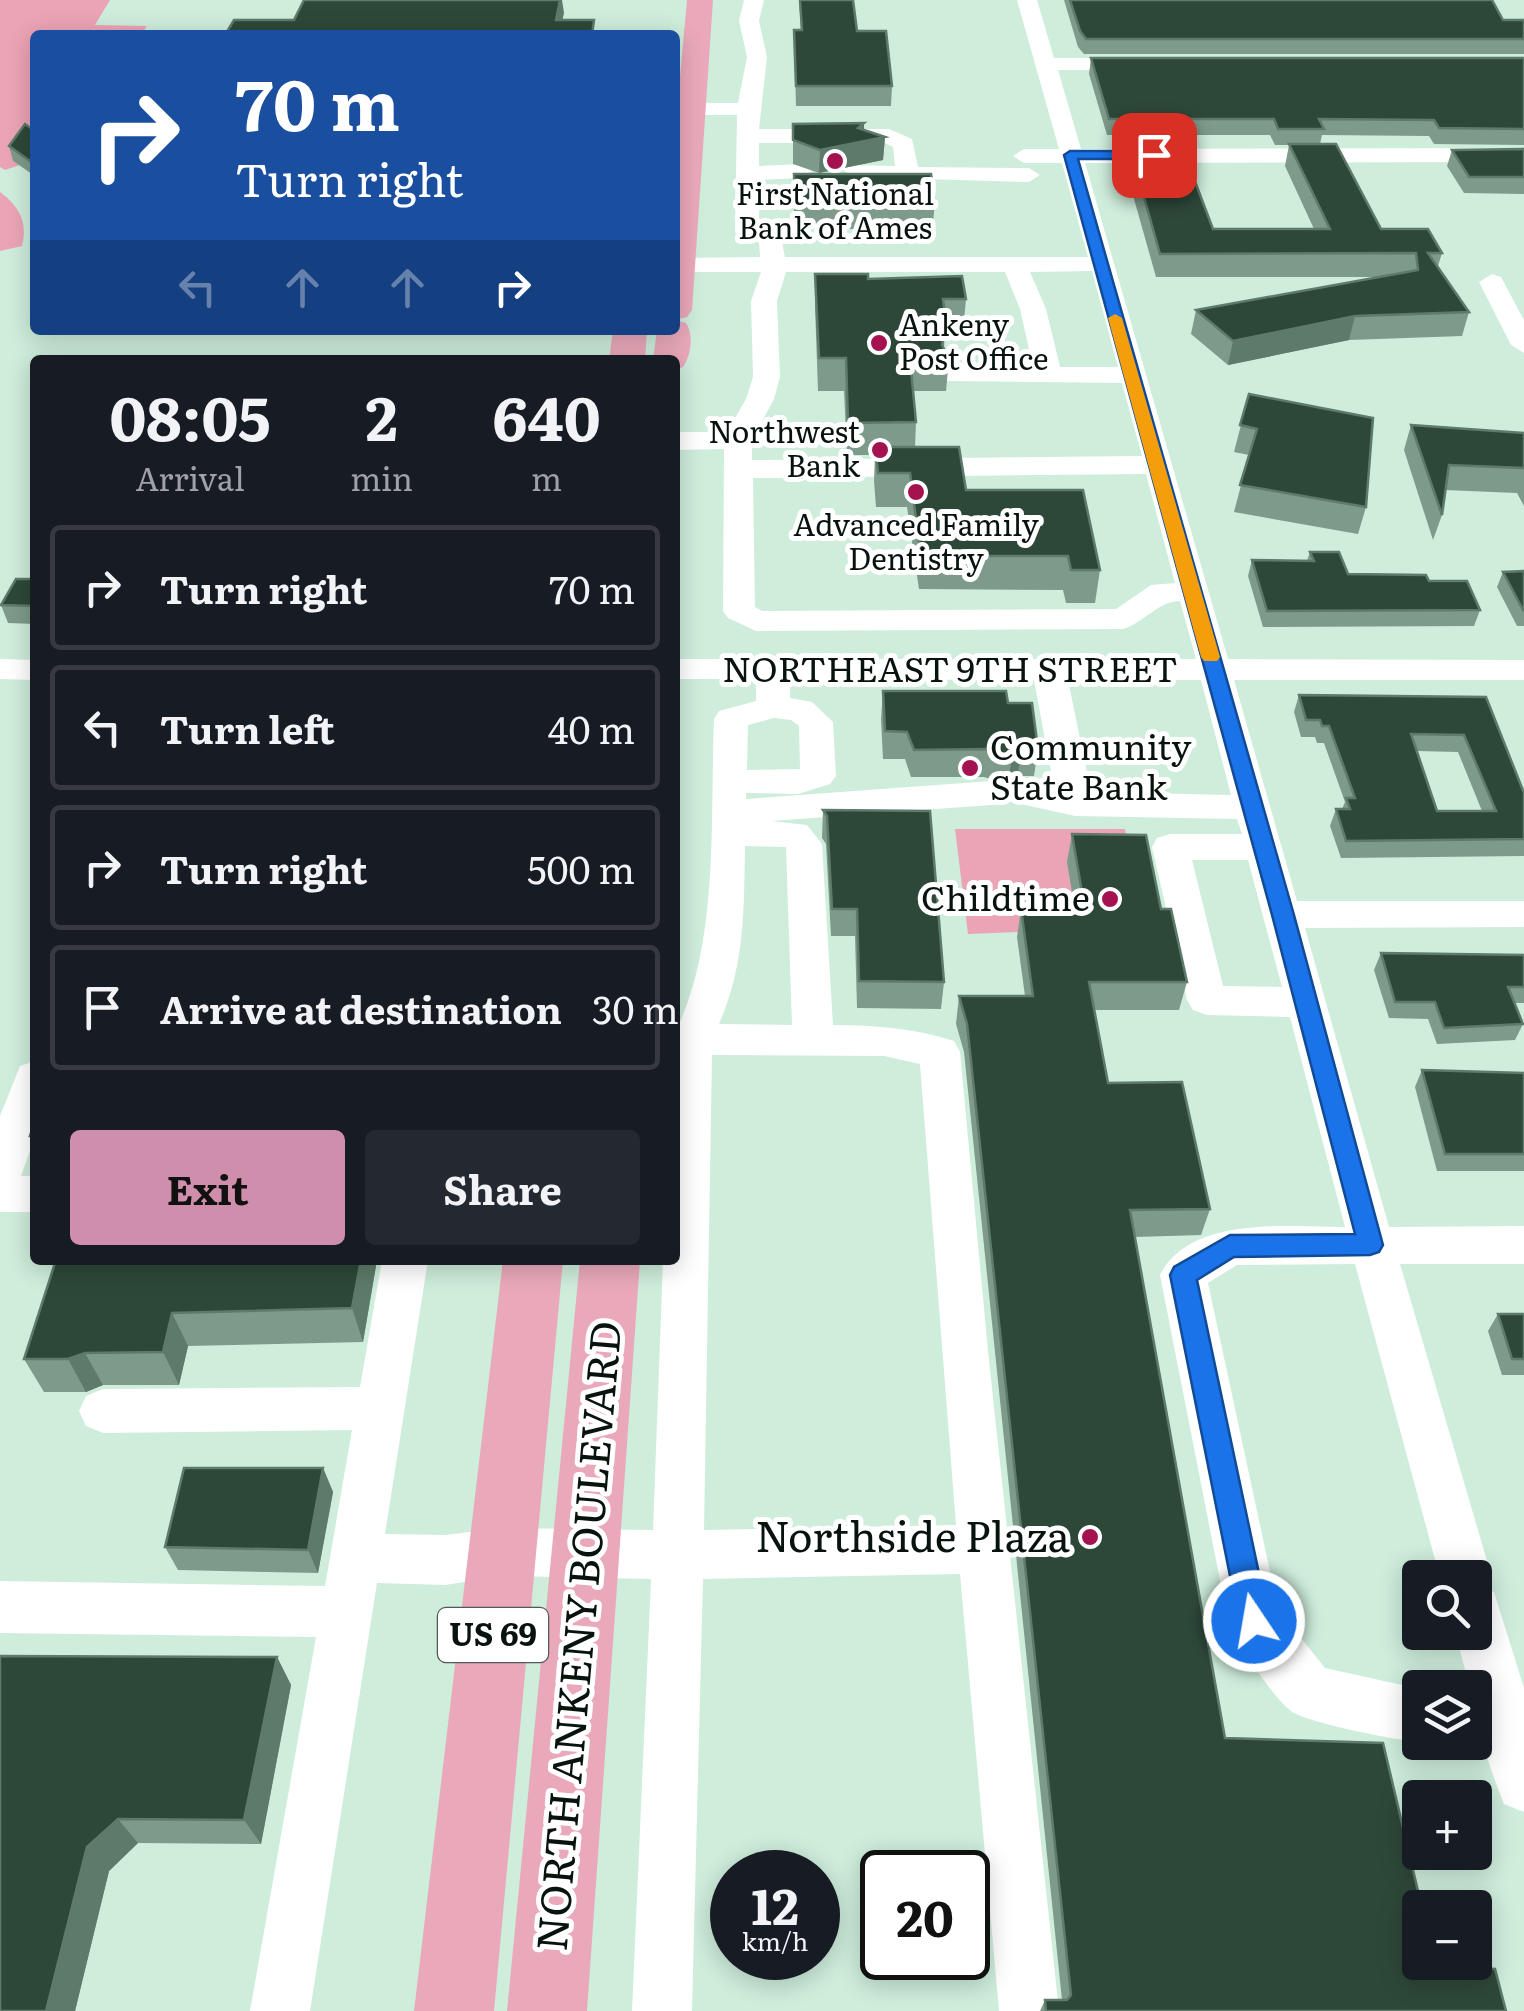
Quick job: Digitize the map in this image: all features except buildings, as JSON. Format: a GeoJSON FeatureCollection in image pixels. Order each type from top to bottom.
{"type":"FeatureCollection","features":[{"type":"Feature","properties":{"kind":"main road"},"geometry":{"type":"LineString","coordinates":[[680,199],[684,109],[700,0]]}},
{"type":"Feature","properties":{"kind":"main road","name":"US 69"},"geometry":{"type":"LineString","coordinates":[[454,2011],[532,1265]]}},
{"type":"Feature","properties":{"kind":"main road","name":"NORTH ANKENY BOULEVARD"},"geometry":{"type":"LineString","coordinates":[[548,2011],[610,1265]]}},
{"type":"Feature","properties":{"kind":"street"},"geometry":{"type":"LineString","coordinates":[[754,0],[749,21],[757,57],[748,109],[747,232],[770,237],[772,274],[764,302],[767,374],[760,399],[745,419],[739,455],[738,611],[756,621],[1124,618],[1162,592],[1192,592]]}},
{"type":"Feature","properties":{"kind":"street"},"geometry":{"type":"LineString","coordinates":[[1027,0],[1283,915],[1370,1245],[1461,1560]]}},
{"type":"Feature","properties":{"kind":"street"},"geometry":{"type":"LineString","coordinates":[[1046,64],[1176,64]]}},
{"type":"Feature","properties":{"kind":"street"},"geometry":{"type":"LineString","coordinates":[[684,109],[748,109]]}},
{"type":"Feature","properties":{"kind":"street"},"geometry":{"type":"LineString","coordinates":[[747,136],[895,137],[904,144],[907,174]]}},
{"type":"Feature","properties":{"kind":"street"},"geometry":{"type":"LineString","coordinates":[[746,174],[796,172],[806,184],[1027,165],[1070,155],[1524,155]]}},
{"type":"Feature","properties":{"kind":"street"},"geometry":{"type":"LineString","coordinates":[[680,266],[988,286],[1016,273],[1100,264]]}},
{"type":"Feature","properties":{"kind":"street"},"geometry":{"type":"LineString","coordinates":[[1016,273],[1033,309],[1048,374]]}},
{"type":"Feature","properties":{"kind":"street"},"geometry":{"type":"LineString","coordinates":[[1492,282],[1524,345]]}},
{"type":"Feature","properties":{"kind":"street"},"geometry":{"type":"LineString","coordinates":[[956,375],[1131,375]]}},
{"type":"Feature","properties":{"kind":"street"},"geometry":{"type":"LineString","coordinates":[[680,442],[739,455],[1157,465]]}},
{"type":"Feature","properties":{"kind":"street"},"geometry":{"type":"LineString","coordinates":[[872,621],[873,670]]}},
{"type":"Feature","properties":{"kind":"street"},"geometry":{"type":"LineString","coordinates":[[0,670],[30,670]]}},
{"type":"Feature","properties":{"kind":"street","name":"NORTHEAST 9TH STREET"},"geometry":{"type":"LineString","coordinates":[[680,670],[773,688],[873,670],[1524,670]]}},
{"type":"Feature","properties":{"kind":"street"},"geometry":{"type":"LineString","coordinates":[[1048,670],[1076,804]]}},
{"type":"Feature","properties":{"kind":"street"},"geometry":{"type":"LineString","coordinates":[[662,2011],[678,1555],[684,1039],[713,993],[723,953],[731,720],[773,688],[816,722],[818,776],[729,809]]}},
{"type":"Feature","properties":{"kind":"street"},"geometry":{"type":"LineString","coordinates":[[729,809],[1008,794],[1076,804],[1252,807]]}},
{"type":"Feature","properties":{"kind":"street"},"geometry":{"type":"LineString","coordinates":[[729,809],[794,834],[804,844],[813,1040]]}},
{"type":"Feature","properties":{"kind":"street"},"geometry":{"type":"LineString","coordinates":[[1264,847],[1152,847],[1206,1000],[1306,1004]]}},
{"type":"Feature","properties":{"kind":"street"},"geometry":{"type":"LineString","coordinates":[[1283,915],[1524,914]]}},
{"type":"Feature","properties":{"kind":"street"},"geometry":{"type":"LineString","coordinates":[[684,1039],[884,1041],[940,1052],[1028,2011]]}},
{"type":"Feature","properties":{"kind":"street"},"geometry":{"type":"LineString","coordinates":[[0,1175],[30,1091]]}},
{"type":"Feature","properties":{"kind":"street"},"geometry":{"type":"LineString","coordinates":[[0,1194],[30,1194]]}},
{"type":"Feature","properties":{"kind":"street"},"geometry":{"type":"LineString","coordinates":[[1402,1712],[1310,1692],[1254,1621],[1183,1275],[1230,1246],[1524,1245]]}},
{"type":"Feature","properties":{"kind":"street"},"geometry":{"type":"LineString","coordinates":[[280,2011],[404,1265]]}},
{"type":"Feature","properties":{"kind":"street"},"geometry":{"type":"LineString","coordinates":[[103,1411],[379,1408]]}},
{"type":"Feature","properties":{"kind":"street"},"geometry":{"type":"LineString","coordinates":[[353,1558],[445,1560],[502,1552],[678,1555],[983,1549]]}},
{"type":"Feature","properties":{"kind":"street"},"geometry":{"type":"LineString","coordinates":[[0,1608],[344,1612]]}},
{"type":"Feature","properties":{"kind":"street"},"geometry":{"type":"LineString","coordinates":[[1484,1650],[1503,1728],[1524,1784]]}},
{"type":"Feature","properties":{"kind":"shaded area"},"geometry":{"type":"Polygon","coordinates":[[[0,0],[110,0],[95,25],[147,26],[144,30],[30,30],[27,128],[30,162],[5,170],[0,167],[0,0]]]}},
{"type":"Feature","properties":{"kind":"shaded area"},"geometry":{"type":"Polygon","coordinates":[[[0,192],[17,209],[24,229],[22,246],[0,251],[0,192]]]}},
{"type":"Feature","properties":{"kind":"shaded area"},"geometry":{"type":"Polygon","coordinates":[[[955,829],[1125,829],[1131,862],[1079,937],[1020,932],[968,934],[955,829]]]}},
{"type":"Feature","properties":{"kind":"slow traffic"},"geometry":{"type":"LineString","coordinates":[[1115,318],[1211,657]]}},
{"type":"Feature","properties":{"kind":"place","name":"First National Bank of Ames"},"geometry":{"type":"Point","coordinates":[835,161]}},
{"type":"Feature","properties":{"kind":"place","name":"Ankeny Post Office"},"geometry":{"type":"Point","coordinates":[879,343]}},
{"type":"Feature","properties":{"kind":"place","name":"Northwest Bank"},"geometry":{"type":"Point","coordinates":[880,450]}},
{"type":"Feature","properties":{"kind":"place","name":"Advanced Family Dentistry"},"geometry":{"type":"Point","coordinates":[916,492]}},
{"type":"Feature","properties":{"kind":"place","name":"Community State Bank"},"geometry":{"type":"Point","coordinates":[970,768]}},
{"type":"Feature","properties":{"kind":"place","name":"Childtime"},"geometry":{"type":"Point","coordinates":[1110,899]}},
{"type":"Feature","properties":{"kind":"place","name":"Northside Plaza"},"geometry":{"type":"Point","coordinates":[1090,1537]}},
{"type":"Feature","properties":{"kind":"route"},"geometry":{"type":"LineString","coordinates":[[1154,155],[1070,155],[1283,915],[1370,1245],[1230,1246],[1183,1275],[1254,1621]]}}]}
